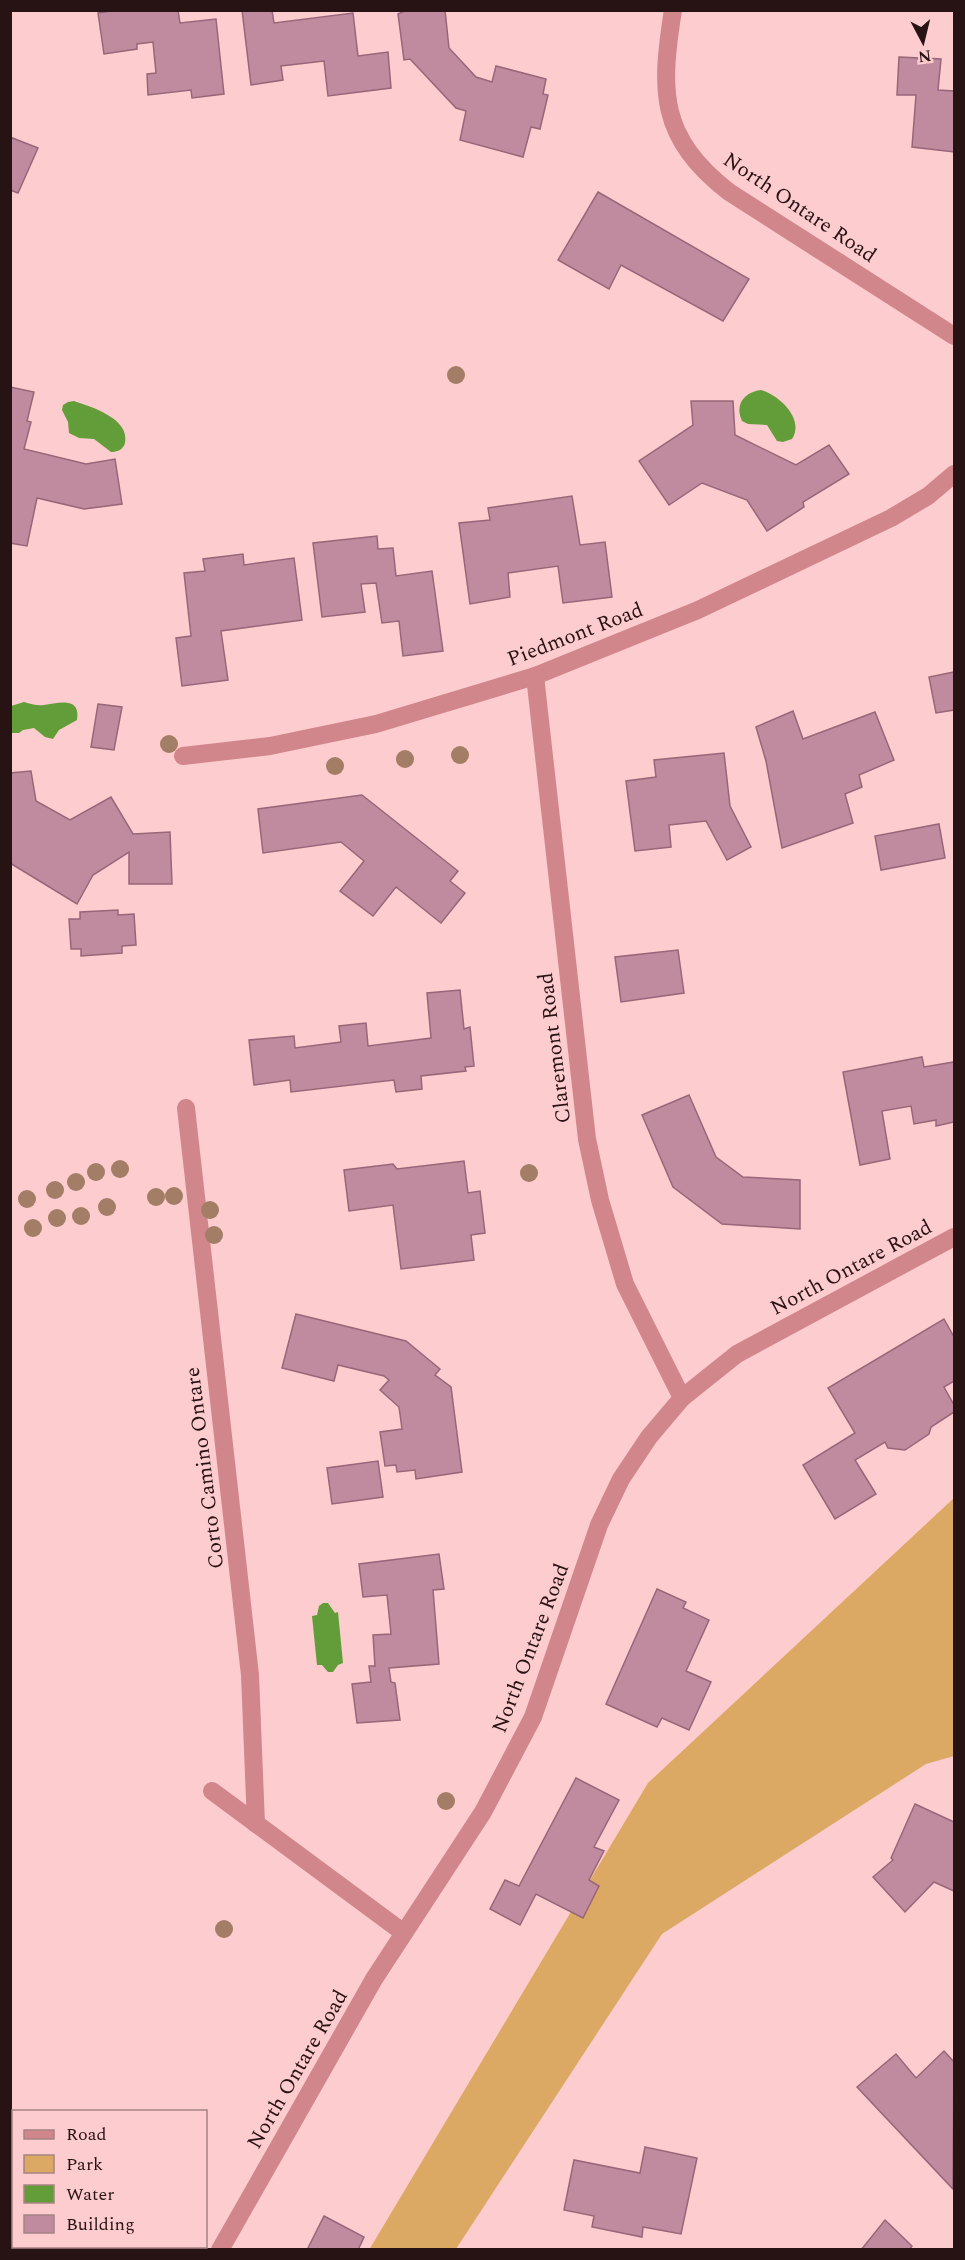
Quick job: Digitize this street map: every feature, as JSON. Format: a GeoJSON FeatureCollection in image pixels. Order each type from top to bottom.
{"type":"FeatureCollection","features":[{"type":"Feature","properties":{"kind":"street","name":"North Ontare Road"},"geometry":{"type":"LineString","coordinates":[[673,10],[667,48],[666,93],[674,128],[693,158],[729,192],[954,336]]}},
{"type":"Feature","properties":{"kind":"street","name":"Piedmont Road"},"geometry":{"type":"LineString","coordinates":[[183,756],[270,746],[376,724],[535,676],[698,610],[891,518],[928,496],[954,474]]}},
{"type":"Feature","properties":{"kind":"street","name":"Claremont Road"},"geometry":{"type":"LineString","coordinates":[[535,676],[587,1139],[600,1200],[625,1284],[682,1398]]}},
{"type":"Feature","properties":{"kind":"street","name":"Corto Camino Ontare"},"geometry":{"type":"LineString","coordinates":[[186,1108],[250,1675],[256,1824]]}},
{"type":"Feature","properties":{"kind":"street","name":"North Ontare Road"},"geometry":{"type":"LineString","coordinates":[[220,2250],[374,1979],[483,1812],[533,1717],[599,1525],[621,1479],[649,1437],[682,1398],[737,1354],[954,1237]]}},
{"type":"Feature","properties":{"kind":"street"},"geometry":{"type":"LineString","coordinates":[[212,1791],[404,1933]]}},
{"type":"Feature","properties":{"kind":"green space"},"geometry":{"type":"Polygon","coordinates":[[[954,1498],[954,1756],[926,1764],[662,1934],[456,2249],[369,2250],[648,1783],[954,1498]]]}},
{"type":"Feature","properties":{"kind":"water"},"geometry":{"type":"Polygon","coordinates":[[[761,390],[782,402],[793,416],[795,431],[792,439],[777,441],[767,425],[748,424],[742,421],[740,404],[750,393],[761,390]]]}},
{"type":"Feature","properties":{"kind":"water"},"geometry":{"type":"Polygon","coordinates":[[[74,401],[99,410],[116,420],[125,434],[123,447],[111,452],[94,439],[79,438],[69,433],[68,422],[62,410],[63,405],[74,401]]]}},
{"type":"Feature","properties":{"kind":"water"},"geometry":{"type":"Polygon","coordinates":[[[24,702],[39,705],[72,704],[76,707],[77,720],[59,730],[53,739],[45,737],[34,728],[11,733],[11,706],[24,702]]]}},
{"type":"Feature","properties":{"kind":"water"},"geometry":{"type":"Polygon","coordinates":[[[328,1603],[335,1613],[338,1612],[343,1663],[338,1665],[333,1672],[328,1672],[322,1665],[317,1665],[312,1616],[317,1615],[319,1606],[328,1603]]]}},
{"type":"Feature","properties":{"kind":"building"},"geometry":{"type":"Polygon","coordinates":[[[118,10],[178,10],[180,23],[216,19],[224,94],[192,98],[191,90],[148,95],[147,74],[156,73],[153,42],[137,44],[137,49],[104,54],[98,13],[118,10]]]}},
{"type":"Feature","properties":{"kind":"building"},"geometry":{"type":"Polygon","coordinates":[[[242,10],[272,10],[274,23],[353,13],[358,56],[388,52],[391,88],[328,96],[324,61],[281,66],[283,80],[251,85],[242,10]]]}},
{"type":"Feature","properties":{"kind":"building"},"geometry":{"type":"Polygon","coordinates":[[[407,10],[445,10],[449,48],[476,77],[492,82],[496,66],[546,79],[543,94],[548,95],[540,129],[531,127],[523,157],[460,140],[466,111],[456,108],[410,59],[404,60],[398,14],[407,10]]]}},
{"type":"Feature","properties":{"kind":"building"},"geometry":{"type":"Polygon","coordinates":[[[899,57],[941,59],[938,90],[954,91],[954,152],[912,147],[916,95],[897,95],[899,57]]]}},
{"type":"Feature","properties":{"kind":"building"},"geometry":{"type":"Polygon","coordinates":[[[10,137],[38,148],[18,193],[10,190],[10,137]]]}},
{"type":"Feature","properties":{"kind":"building"},"geometry":{"type":"Polygon","coordinates":[[[598,192],[749,279],[723,321],[621,265],[609,289],[558,260],[598,192]]]}},
{"type":"Feature","properties":{"kind":"building"},"geometry":{"type":"Polygon","coordinates":[[[10,387],[34,392],[27,421],[31,422],[24,449],[86,464],[115,459],[122,504],[84,509],[37,498],[27,546],[10,543],[10,387]]]}},
{"type":"Feature","properties":{"kind":"building"},"geometry":{"type":"Polygon","coordinates":[[[691,401],[733,401],[735,435],[796,465],[829,445],[849,474],[803,502],[804,507],[767,531],[747,500],[702,483],[669,505],[639,461],[693,425],[691,401]]]}},
{"type":"Feature","properties":{"kind":"building"},"geometry":{"type":"Polygon","coordinates":[[[572,496],[580,545],[605,542],[612,597],[563,603],[558,566],[508,573],[510,597],[470,604],[459,523],[490,520],[488,508],[572,496]]]}},
{"type":"Feature","properties":{"kind":"building"},"geometry":{"type":"Polygon","coordinates":[[[377,536],[378,549],[393,548],[396,576],[432,571],[443,651],[403,656],[399,621],[382,623],[376,583],[361,584],[365,612],[322,617],[313,543],[377,536]]]}},
{"type":"Feature","properties":{"kind":"building"},"geometry":{"type":"Polygon","coordinates":[[[243,554],[244,565],[294,558],[302,620],[221,631],[228,680],[182,686],[176,638],[191,636],[184,573],[205,571],[203,559],[243,554]]]}},
{"type":"Feature","properties":{"kind":"building"},"geometry":{"type":"Polygon","coordinates":[[[954,672],[954,710],[936,713],[929,677],[954,672]]]}},
{"type":"Feature","properties":{"kind":"building"},"geometry":{"type":"Polygon","coordinates":[[[98,704],[122,707],[114,750],[91,747],[98,704]]]}},
{"type":"Feature","properties":{"kind":"building"},"geometry":{"type":"Polygon","coordinates":[[[793,711],[803,739],[875,712],[894,760],[859,775],[862,787],[845,794],[853,823],[782,848],[766,761],[756,727],[793,711]]]}},
{"type":"Feature","properties":{"kind":"building"},"geometry":{"type":"Polygon","coordinates":[[[724,753],[730,806],[751,847],[727,860],[706,821],[669,825],[671,847],[635,851],[626,781],[656,777],[654,760],[724,753]]]}},
{"type":"Feature","properties":{"kind":"building"},"geometry":{"type":"Polygon","coordinates":[[[31,771],[36,801],[70,820],[111,797],[133,834],[170,832],[172,884],[129,884],[129,852],[93,875],[77,904],[10,863],[10,773],[31,771]]]}},
{"type":"Feature","properties":{"kind":"building"},"geometry":{"type":"Polygon","coordinates":[[[362,795],[458,871],[450,881],[465,893],[441,923],[396,887],[373,916],[340,891],[364,861],[341,842],[263,853],[258,809],[362,795]]]}},
{"type":"Feature","properties":{"kind":"building"},"geometry":{"type":"Polygon","coordinates":[[[939,824],[945,858],[881,870],[875,836],[939,824]]]}},
{"type":"Feature","properties":{"kind":"building"},"geometry":{"type":"Polygon","coordinates":[[[118,910],[118,915],[134,914],[136,945],[122,946],[122,953],[81,956],[81,949],[71,949],[69,919],[80,919],[80,912],[118,910]]]}},
{"type":"Feature","properties":{"kind":"building"},"geometry":{"type":"Polygon","coordinates":[[[678,950],[684,993],[621,1002],[615,957],[678,950]]]}},
{"type":"Feature","properties":{"kind":"building"},"geometry":{"type":"Polygon","coordinates":[[[460,990],[464,1029],[470,1027],[474,1066],[465,1067],[466,1071],[421,1076],[422,1089],[396,1092],[394,1080],[291,1092],[290,1080],[254,1085],[249,1040],[294,1036],[295,1048],[341,1042],[339,1026],[366,1023],[368,1046],[431,1038],[427,993],[460,990]]]}},
{"type":"Feature","properties":{"kind":"building"},"geometry":{"type":"Polygon","coordinates":[[[922,1057],[924,1067],[954,1062],[954,1122],[936,1126],[936,1120],[914,1124],[911,1106],[882,1111],[890,1159],[860,1165],[843,1072],[922,1057]]]}},
{"type":"Feature","properties":{"kind":"building"},"geometry":{"type":"Polygon","coordinates":[[[689,1095],[716,1157],[743,1177],[800,1180],[800,1229],[722,1224],[673,1187],[642,1115],[689,1095]]]}},
{"type":"Feature","properties":{"kind":"building"},"geometry":{"type":"Polygon","coordinates":[[[464,1161],[468,1193],[480,1191],[485,1233],[471,1235],[474,1260],[401,1269],[393,1205],[349,1211],[344,1170],[393,1164],[397,1169],[464,1161]]]}},
{"type":"Feature","properties":{"kind":"building"},"geometry":{"type":"Polygon","coordinates":[[[296,1314],[406,1341],[440,1369],[435,1375],[451,1387],[462,1472],[416,1479],[415,1470],[397,1472],[396,1465],[385,1466],[380,1432],[402,1429],[399,1407],[380,1390],[389,1380],[384,1376],[338,1365],[334,1381],[282,1368],[296,1314]]]}},
{"type":"Feature","properties":{"kind":"building"},"geometry":{"type":"Polygon","coordinates":[[[944,1319],[954,1337],[954,1381],[944,1387],[954,1405],[954,1412],[931,1427],[929,1434],[905,1450],[888,1448],[885,1442],[855,1460],[876,1494],[835,1519],[803,1465],[855,1433],[828,1388],[944,1319]]]}},
{"type":"Feature","properties":{"kind":"building"},"geometry":{"type":"Polygon","coordinates":[[[378,1461],[383,1497],[332,1504],[327,1468],[378,1461]]]}},
{"type":"Feature","properties":{"kind":"building"},"geometry":{"type":"Polygon","coordinates":[[[439,1554],[444,1589],[433,1590],[439,1664],[389,1668],[391,1682],[395,1683],[400,1720],[357,1723],[352,1684],[371,1682],[369,1666],[375,1666],[373,1635],[391,1634],[387,1595],[363,1597],[359,1564],[439,1554]]]}},
{"type":"Feature","properties":{"kind":"building"},"geometry":{"type":"Polygon","coordinates":[[[657,1589],[686,1602],[683,1608],[709,1620],[686,1671],[711,1682],[689,1730],[662,1718],[657,1727],[606,1704],[657,1589]]]}},
{"type":"Feature","properties":{"kind":"building"},"geometry":{"type":"Polygon","coordinates":[[[576,1778],[619,1800],[594,1847],[604,1851],[589,1880],[599,1886],[583,1918],[536,1894],[520,1925],[490,1909],[505,1880],[519,1886],[576,1778]]]}},
{"type":"Feature","properties":{"kind":"building"},"geometry":{"type":"Polygon","coordinates":[[[915,1804],[954,1822],[954,1891],[934,1882],[905,1912],[873,1877],[893,1860],[891,1858],[915,1804]]]}},
{"type":"Feature","properties":{"kind":"building"},"geometry":{"type":"Polygon","coordinates":[[[944,2051],[954,2062],[953,2189],[857,2087],[896,2054],[916,2078],[944,2051]]]}},
{"type":"Feature","properties":{"kind":"building"},"geometry":{"type":"Polygon","coordinates":[[[645,2147],[697,2158],[681,2234],[643,2227],[642,2237],[592,2227],[594,2216],[564,2210],[574,2160],[640,2173],[645,2147]]]}},
{"type":"Feature","properties":{"kind":"building"},"geometry":{"type":"Polygon","coordinates":[[[10,2155],[12,2226],[10,2226],[10,2155]]]}},
{"type":"Feature","properties":{"kind":"building"},"geometry":{"type":"Polygon","coordinates":[[[324,2216],[364,2237],[358,2250],[307,2250],[324,2216]]]}},
{"type":"Feature","properties":{"kind":"building"},"geometry":{"type":"Polygon","coordinates":[[[885,2220],[912,2246],[909,2250],[861,2250],[885,2220]]]}}]}
